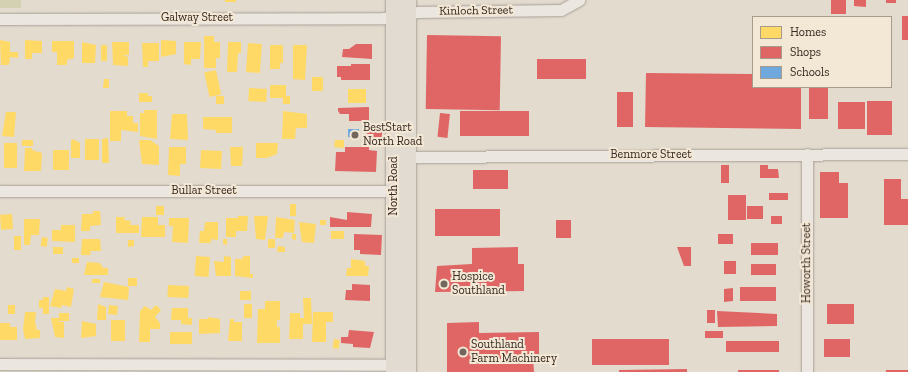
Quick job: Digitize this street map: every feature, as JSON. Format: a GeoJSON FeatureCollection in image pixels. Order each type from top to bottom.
{"type":"FeatureCollection","features":[{"type":"Feature","properties":{"kind":"main road","name":"North Road"},"geometry":{"type":"LineString","coordinates":[[400,369],[401,8]]}},
{"type":"Feature","properties":{"kind":"street","name":"Kinloch Street"},"geometry":{"type":"LineString","coordinates":[[401,8],[418,12],[561,10],[579,0]]}},
{"type":"Feature","properties":{"kind":"street","name":"Galway Street"},"geometry":{"type":"LineString","coordinates":[[0,19],[401,8]]}},
{"type":"Feature","properties":{"kind":"street","name":"Howorth Street"},"geometry":{"type":"LineString","coordinates":[[807,154],[807,372]]}},
{"type":"Feature","properties":{"kind":"street","name":"Benmore Street"},"geometry":{"type":"LineString","coordinates":[[401,157],[908,154]]}},
{"type":"Feature","properties":{"kind":"street","name":"Bullar Street"},"geometry":{"type":"LineString","coordinates":[[0,191],[401,191]]}},
{"type":"Feature","properties":{"kind":"street"},"geometry":{"type":"LineString","coordinates":[[0,364],[400,369]]}},
{"type":"Feature","properties":{"kind":"shaded area"},"geometry":{"type":"Polygon","coordinates":[[[0,0],[21,0],[21,8],[0,8],[0,0]]]}},
{"type":"Feature","properties":{"kind":"building: Homes"},"geometry":{"type":"Polygon","coordinates":[[[225,0],[236,0],[236,2],[225,2],[225,0]]]}},
{"type":"Feature","properties":{"kind":"building: Homes"},"geometry":{"type":"Polygon","coordinates":[[[204,36],[214,36],[214,42],[220,42],[220,58],[216,58],[216,68],[204,68],[204,36]]]}},
{"type":"Feature","properties":{"kind":"building: Homes"},"geometry":{"type":"Polygon","coordinates":[[[0,40],[10,42],[10,52],[18,52],[18,58],[10,57],[9,65],[1,65],[0,40]]]}},
{"type":"Feature","properties":{"kind":"building: Homes"},"geometry":{"type":"Polygon","coordinates":[[[25,40],[42,41],[42,53],[32,53],[32,59],[25,59],[25,40]]]}},
{"type":"Feature","properties":{"kind":"building: Homes"},"geometry":{"type":"Polygon","coordinates":[[[161,40],[176,41],[176,54],[161,57],[161,40]]]}},
{"type":"Feature","properties":{"kind":"building: Homes"},"geometry":{"type":"Polygon","coordinates":[[[52,41],[74,41],[74,58],[67,60],[67,65],[57,65],[57,52],[52,52],[52,41]]]}},
{"type":"Feature","properties":{"kind":"building: Homes"},"geometry":{"type":"Polygon","coordinates":[[[82,42],[96,45],[95,63],[82,63],[82,42]]]}},
{"type":"Feature","properties":{"kind":"building: Homes"},"geometry":{"type":"Polygon","coordinates":[[[112,42],[129,42],[129,55],[123,55],[128,57],[128,66],[113,65],[112,42]]]}},
{"type":"Feature","properties":{"kind":"building: Homes"},"geometry":{"type":"Polygon","coordinates":[[[184,42],[201,42],[200,59],[191,59],[191,65],[184,64],[184,42]]]}},
{"type":"Feature","properties":{"kind":"building: Homes"},"geometry":{"type":"Polygon","coordinates":[[[228,42],[241,42],[241,53],[238,53],[237,72],[227,72],[228,42]]]}},
{"type":"Feature","properties":{"kind":"building: Homes"},"geometry":{"type":"Polygon","coordinates":[[[142,43],[159,43],[159,61],[148,61],[148,67],[143,67],[142,43]]]}},
{"type":"Feature","properties":{"kind":"building: Homes"},"geometry":{"type":"Polygon","coordinates":[[[248,43],[262,44],[260,73],[246,72],[248,43]]]}},
{"type":"Feature","properties":{"kind":"building: Homes"},"geometry":{"type":"Polygon","coordinates":[[[101,45],[107,45],[107,61],[101,61],[101,45]]]}},
{"type":"Feature","properties":{"kind":"building: Homes"},"geometry":{"type":"Polygon","coordinates":[[[270,45],[283,45],[283,63],[280,63],[280,69],[270,69],[270,45]]]}},
{"type":"Feature","properties":{"kind":"building: Homes"},"geometry":{"type":"Polygon","coordinates":[[[293,45],[307,45],[305,80],[293,79],[293,45]]]}},
{"type":"Feature","properties":{"kind":"building: Homes"},"geometry":{"type":"Polygon","coordinates":[[[216,70],[221,94],[209,97],[204,72],[216,70]]]}},
{"type":"Feature","properties":{"kind":"building: Homes"},"geometry":{"type":"Polygon","coordinates":[[[312,77],[323,77],[323,91],[312,91],[312,77]]]}},
{"type":"Feature","properties":{"kind":"building: Homes"},"geometry":{"type":"Polygon","coordinates":[[[104,79],[109,79],[109,88],[103,88],[104,79]]]}},
{"type":"Feature","properties":{"kind":"building: Homes"},"geometry":{"type":"Polygon","coordinates":[[[270,85],[286,85],[286,96],[290,96],[290,104],[283,104],[283,98],[270,98],[270,85]]]}},
{"type":"Feature","properties":{"kind":"building: Homes"},"geometry":{"type":"Polygon","coordinates":[[[249,88],[267,89],[266,102],[248,101],[249,88]]]}},
{"type":"Feature","properties":{"kind":"building: Homes"},"geometry":{"type":"Polygon","coordinates":[[[348,89],[366,89],[366,103],[348,103],[348,89]]]}},
{"type":"Feature","properties":{"kind":"building: Homes"},"geometry":{"type":"Polygon","coordinates":[[[139,93],[148,93],[148,96],[152,96],[152,102],[139,102],[139,93]]]}},
{"type":"Feature","properties":{"kind":"building: Homes"},"geometry":{"type":"Polygon","coordinates":[[[216,96],[224,96],[224,104],[216,104],[216,96]]]}},
{"type":"Feature","properties":{"kind":"building: Homes"},"geometry":{"type":"Polygon","coordinates":[[[144,110],[157,110],[157,139],[140,136],[140,113],[144,113],[144,110]]]}},
{"type":"Feature","properties":{"kind":"building: Homes"},"geometry":{"type":"Polygon","coordinates":[[[110,111],[127,111],[127,116],[133,116],[133,123],[138,123],[138,132],[121,130],[121,141],[110,141],[110,111]]]}},
{"type":"Feature","properties":{"kind":"building: Homes"},"geometry":{"type":"Polygon","coordinates":[[[283,111],[307,114],[307,128],[296,128],[295,139],[282,139],[283,111]]]}},
{"type":"Feature","properties":{"kind":"building: Homes"},"geometry":{"type":"Polygon","coordinates":[[[6,112],[16,112],[14,137],[2,136],[6,112]]]}},
{"type":"Feature","properties":{"kind":"building: Homes"},"geometry":{"type":"Polygon","coordinates":[[[172,114],[187,114],[188,140],[170,139],[172,114]]]}},
{"type":"Feature","properties":{"kind":"building: Homes"},"geometry":{"type":"Polygon","coordinates":[[[203,117],[232,117],[232,133],[216,133],[216,130],[203,129],[203,117]]]}},
{"type":"Feature","properties":{"kind":"building: Homes"},"geometry":{"type":"Polygon","coordinates":[[[108,138],[109,163],[102,163],[102,139],[108,138]]]}},
{"type":"Feature","properties":{"kind":"building: Homes"},"geometry":{"type":"Polygon","coordinates":[[[73,139],[80,143],[80,158],[71,158],[71,141],[73,139]]]}},
{"type":"Feature","properties":{"kind":"building: Homes"},"geometry":{"type":"Polygon","coordinates":[[[85,139],[99,139],[99,160],[85,160],[85,139]]]}},
{"type":"Feature","properties":{"kind":"building: Homes"},"geometry":{"type":"Polygon","coordinates":[[[22,140],[33,140],[33,146],[22,146],[22,140]]]}},
{"type":"Feature","properties":{"kind":"building: Homes"},"geometry":{"type":"Polygon","coordinates":[[[139,140],[150,140],[159,146],[159,165],[142,164],[139,140]]]}},
{"type":"Feature","properties":{"kind":"building: Homes"},"geometry":{"type":"Polygon","coordinates":[[[335,140],[344,140],[344,148],[334,147],[335,140]]]}},
{"type":"Feature","properties":{"kind":"building: Homes"},"geometry":{"type":"Polygon","coordinates":[[[4,143],[17,143],[17,168],[4,168],[4,143]]]}},
{"type":"Feature","properties":{"kind":"building: Homes"},"geometry":{"type":"Polygon","coordinates":[[[256,143],[278,143],[277,154],[267,158],[256,158],[256,143]]]}},
{"type":"Feature","properties":{"kind":"building: Homes"},"geometry":{"type":"Polygon","coordinates":[[[169,147],[186,147],[186,164],[180,164],[180,176],[168,175],[169,147]]]}},
{"type":"Feature","properties":{"kind":"building: Homes"},"geometry":{"type":"Polygon","coordinates":[[[230,147],[243,147],[242,166],[231,166],[230,147]]]}},
{"type":"Feature","properties":{"kind":"building: Homes"},"geometry":{"type":"Polygon","coordinates":[[[25,148],[32,148],[32,150],[42,153],[41,171],[24,171],[25,148]]]}},
{"type":"Feature","properties":{"kind":"building: Homes"},"geometry":{"type":"Polygon","coordinates":[[[53,150],[69,150],[69,170],[53,170],[53,150]]]}},
{"type":"Feature","properties":{"kind":"building: Homes"},"geometry":{"type":"Polygon","coordinates":[[[201,150],[222,151],[221,169],[200,168],[201,150]]]}},
{"type":"Feature","properties":{"kind":"building: Homes"},"geometry":{"type":"Polygon","coordinates":[[[290,204],[296,204],[296,216],[290,216],[290,204]]]}},
{"type":"Feature","properties":{"kind":"building: Homes"},"geometry":{"type":"Polygon","coordinates":[[[156,206],[164,206],[164,215],[156,215],[156,206]]]}},
{"type":"Feature","properties":{"kind":"building: Homes"},"geometry":{"type":"Polygon","coordinates":[[[93,211],[100,211],[101,225],[90,226],[90,231],[81,231],[82,214],[93,214],[93,211]]]}},
{"type":"Feature","properties":{"kind":"building: Homes"},"geometry":{"type":"Polygon","coordinates":[[[12,214],[13,229],[1,230],[0,215],[12,214]]]}},
{"type":"Feature","properties":{"kind":"building: Homes"},"geometry":{"type":"Polygon","coordinates":[[[238,216],[248,216],[247,231],[236,231],[236,237],[226,237],[226,218],[238,218],[238,216]]]}},
{"type":"Feature","properties":{"kind":"building: Homes"},"geometry":{"type":"Polygon","coordinates":[[[254,216],[268,216],[265,240],[256,239],[254,216]]]}},
{"type":"Feature","properties":{"kind":"building: Homes"},"geometry":{"type":"Polygon","coordinates":[[[116,217],[125,217],[124,220],[131,221],[130,225],[139,225],[139,233],[116,233],[116,217]]]}},
{"type":"Feature","properties":{"kind":"building: Homes"},"geometry":{"type":"Polygon","coordinates":[[[142,217],[158,217],[158,225],[165,225],[165,237],[141,237],[142,217]]]}},
{"type":"Feature","properties":{"kind":"building: Homes"},"geometry":{"type":"Polygon","coordinates":[[[276,217],[295,220],[294,233],[284,232],[283,238],[275,238],[276,217]]]}},
{"type":"Feature","properties":{"kind":"building: Homes"},"geometry":{"type":"Polygon","coordinates":[[[169,218],[189,218],[188,243],[172,242],[173,226],[169,226],[169,218]]]}},
{"type":"Feature","properties":{"kind":"building: Homes"},"geometry":{"type":"Polygon","coordinates":[[[24,219],[40,219],[39,235],[31,235],[30,245],[24,245],[24,219]]]}},
{"type":"Feature","properties":{"kind":"building: Homes"},"geometry":{"type":"Polygon","coordinates":[[[320,220],[326,220],[326,225],[320,225],[320,220]]]}},
{"type":"Feature","properties":{"kind":"building: Homes"},"geometry":{"type":"Polygon","coordinates":[[[205,222],[218,222],[218,240],[211,239],[211,243],[199,243],[200,231],[204,231],[205,222]]]}},
{"type":"Feature","properties":{"kind":"building: Homes"},"geometry":{"type":"Polygon","coordinates":[[[299,222],[316,224],[314,243],[302,242],[299,222]]]}},
{"type":"Feature","properties":{"kind":"building: Homes"},"geometry":{"type":"Polygon","coordinates":[[[61,225],[75,225],[75,242],[52,241],[52,230],[61,230],[61,225]]]}},
{"type":"Feature","properties":{"kind":"building: Homes"},"geometry":{"type":"Polygon","coordinates":[[[331,231],[344,231],[344,239],[331,239],[331,231]]]}},
{"type":"Feature","properties":{"kind":"building: Homes"},"geometry":{"type":"Polygon","coordinates":[[[292,234],[296,234],[296,240],[292,239],[292,234]]]}},
{"type":"Feature","properties":{"kind":"building: Homes"},"geometry":{"type":"Polygon","coordinates":[[[14,236],[21,236],[21,250],[14,250],[14,236]]]}},
{"type":"Feature","properties":{"kind":"building: Homes"},"geometry":{"type":"Polygon","coordinates":[[[42,237],[48,238],[47,247],[41,246],[42,237]]]}},
{"type":"Feature","properties":{"kind":"building: Homes"},"geometry":{"type":"Polygon","coordinates":[[[82,239],[100,239],[101,251],[90,251],[91,255],[81,255],[82,239]]]}},
{"type":"Feature","properties":{"kind":"building: Homes"},"geometry":{"type":"Polygon","coordinates":[[[223,239],[227,239],[227,245],[223,244],[223,239]]]}},
{"type":"Feature","properties":{"kind":"building: Homes"},"geometry":{"type":"Polygon","coordinates":[[[268,239],[275,239],[275,248],[268,248],[268,239]]]}},
{"type":"Feature","properties":{"kind":"building: Homes"},"geometry":{"type":"Polygon","coordinates":[[[128,240],[134,240],[134,246],[128,247],[128,240]]]}},
{"type":"Feature","properties":{"kind":"building: Homes"},"geometry":{"type":"Polygon","coordinates":[[[278,246],[285,247],[285,252],[277,252],[278,246]]]}},
{"type":"Feature","properties":{"kind":"building: Homes"},"geometry":{"type":"Polygon","coordinates":[[[53,247],[63,247],[63,254],[53,254],[53,247]]]}},
{"type":"Feature","properties":{"kind":"building: Homes"},"geometry":{"type":"Polygon","coordinates":[[[196,256],[210,257],[209,277],[195,276],[196,256]]]}},
{"type":"Feature","properties":{"kind":"building: Homes"},"geometry":{"type":"Polygon","coordinates":[[[224,256],[231,257],[231,276],[216,276],[214,261],[224,262],[224,256]]]}},
{"type":"Feature","properties":{"kind":"building: Homes"},"geometry":{"type":"Polygon","coordinates":[[[243,256],[250,256],[250,274],[253,274],[253,278],[235,276],[235,259],[243,259],[243,256]]]}},
{"type":"Feature","properties":{"kind":"building: Homes"},"geometry":{"type":"Polygon","coordinates":[[[72,258],[79,258],[79,263],[72,263],[72,258]]]}},
{"type":"Feature","properties":{"kind":"building: Homes"},"geometry":{"type":"Polygon","coordinates":[[[351,259],[365,261],[365,266],[369,266],[368,276],[346,276],[347,268],[351,268],[351,259]]]}},
{"type":"Feature","properties":{"kind":"building: Homes"},"geometry":{"type":"Polygon","coordinates":[[[87,262],[100,263],[103,268],[108,268],[108,275],[84,275],[87,262]]]}},
{"type":"Feature","properties":{"kind":"building: Homes"},"geometry":{"type":"Polygon","coordinates":[[[128,278],[137,278],[137,286],[128,286],[128,278]]]}},
{"type":"Feature","properties":{"kind":"building: Homes"},"geometry":{"type":"Polygon","coordinates":[[[92,279],[100,279],[100,283],[92,283],[92,279]]]}},
{"type":"Feature","properties":{"kind":"building: Homes"},"geometry":{"type":"Polygon","coordinates":[[[104,282],[129,287],[128,300],[100,297],[104,282]]]}},
{"type":"Feature","properties":{"kind":"building: Homes"},"geometry":{"type":"Polygon","coordinates":[[[168,285],[189,286],[188,298],[167,297],[168,285]]]}},
{"type":"Feature","properties":{"kind":"building: Homes"},"geometry":{"type":"Polygon","coordinates":[[[67,287],[74,289],[71,307],[62,305],[61,308],[50,306],[55,289],[66,291],[67,287]]]}},
{"type":"Feature","properties":{"kind":"building: Homes"},"geometry":{"type":"Polygon","coordinates":[[[240,291],[251,291],[251,300],[240,300],[240,291]]]}},
{"type":"Feature","properties":{"kind":"building: Homes"},"geometry":{"type":"Polygon","coordinates":[[[43,297],[49,297],[49,314],[43,314],[43,308],[39,308],[39,300],[43,300],[43,297]]]}},
{"type":"Feature","properties":{"kind":"building: Homes"},"geometry":{"type":"Polygon","coordinates":[[[303,298],[311,298],[312,324],[303,324],[303,339],[289,339],[290,313],[300,313],[300,318],[304,318],[303,298]]]}},
{"type":"Feature","properties":{"kind":"building: Homes"},"geometry":{"type":"Polygon","coordinates":[[[265,301],[280,301],[280,320],[277,320],[277,327],[280,327],[280,343],[257,343],[258,309],[265,309],[265,301]]]}},
{"type":"Feature","properties":{"kind":"building: Homes"},"geometry":{"type":"Polygon","coordinates":[[[98,304],[106,307],[106,320],[97,320],[98,304]]]}},
{"type":"Feature","properties":{"kind":"building: Homes"},"geometry":{"type":"Polygon","coordinates":[[[244,304],[252,304],[252,318],[244,318],[244,304]]]}},
{"type":"Feature","properties":{"kind":"building: Homes"},"geometry":{"type":"Polygon","coordinates":[[[8,305],[15,305],[15,314],[8,314],[8,305]]]}},
{"type":"Feature","properties":{"kind":"building: Homes"},"geometry":{"type":"Polygon","coordinates":[[[109,305],[118,306],[117,315],[108,314],[109,305]]]}},
{"type":"Feature","properties":{"kind":"building: Homes"},"geometry":{"type":"Polygon","coordinates":[[[156,305],[161,310],[155,317],[160,323],[160,329],[150,329],[150,342],[139,342],[140,311],[145,306],[151,310],[156,305]]]}},
{"type":"Feature","properties":{"kind":"building: Homes"},"geometry":{"type":"Polygon","coordinates":[[[172,308],[188,308],[188,318],[192,318],[192,325],[181,324],[181,320],[171,320],[172,308]]]}},
{"type":"Feature","properties":{"kind":"building: Homes"},"geometry":{"type":"Polygon","coordinates":[[[25,312],[36,312],[35,322],[37,330],[40,330],[40,338],[25,339],[23,329],[25,312]]]}},
{"type":"Feature","properties":{"kind":"building: Homes"},"geometry":{"type":"Polygon","coordinates":[[[313,312],[333,312],[333,322],[326,322],[326,342],[312,342],[313,312]]]}},
{"type":"Feature","properties":{"kind":"building: Homes"},"geometry":{"type":"Polygon","coordinates":[[[59,313],[69,313],[69,321],[59,321],[59,313]]]}},
{"type":"Feature","properties":{"kind":"building: Homes"},"geometry":{"type":"Polygon","coordinates":[[[208,317],[220,319],[220,333],[199,334],[199,319],[208,319],[208,317]]]}},
{"type":"Feature","properties":{"kind":"building: Homes"},"geometry":{"type":"Polygon","coordinates":[[[51,318],[59,318],[59,322],[64,322],[64,338],[55,337],[51,318]]]}},
{"type":"Feature","properties":{"kind":"building: Homes"},"geometry":{"type":"Polygon","coordinates":[[[230,319],[234,319],[234,322],[242,322],[242,341],[228,341],[230,319]]]}},
{"type":"Feature","properties":{"kind":"building: Homes"},"geometry":{"type":"Polygon","coordinates":[[[111,320],[125,320],[125,341],[111,341],[111,320]]]}},
{"type":"Feature","properties":{"kind":"building: Homes"},"geometry":{"type":"Polygon","coordinates":[[[82,321],[96,324],[96,336],[81,338],[82,321]]]}},
{"type":"Feature","properties":{"kind":"building: Homes"},"geometry":{"type":"Polygon","coordinates":[[[0,323],[10,323],[10,327],[17,327],[17,340],[0,340],[0,323]]]}},
{"type":"Feature","properties":{"kind":"building: Homes"},"geometry":{"type":"Polygon","coordinates":[[[170,332],[192,332],[192,344],[170,344],[170,332]]]}},
{"type":"Feature","properties":{"kind":"building: Homes"},"geometry":{"type":"Polygon","coordinates":[[[334,339],[340,340],[339,349],[333,348],[334,339]]]}},
{"type":"Feature","properties":{"kind":"building: Shops"},"geometry":{"type":"Polygon","coordinates":[[[831,0],[846,0],[846,14],[831,14],[831,0]]]}},
{"type":"Feature","properties":{"kind":"building: Shops"},"geometry":{"type":"Polygon","coordinates":[[[854,0],[866,0],[866,7],[854,6],[854,0]]]}},
{"type":"Feature","properties":{"kind":"building: Shops"},"geometry":{"type":"Polygon","coordinates":[[[886,0],[896,0],[896,3],[886,3],[886,0]]]}},
{"type":"Feature","properties":{"kind":"building: Shops"},"geometry":{"type":"Polygon","coordinates":[[[902,16],[908,16],[908,40],[902,40],[902,16]]]}},
{"type":"Feature","properties":{"kind":"building: Shops"},"geometry":{"type":"Polygon","coordinates":[[[427,35],[501,36],[500,110],[426,109],[427,35]]]}},
{"type":"Feature","properties":{"kind":"building: Shops"},"geometry":{"type":"Polygon","coordinates":[[[356,44],[372,44],[372,59],[342,57],[343,49],[349,49],[356,44]]]}},
{"type":"Feature","properties":{"kind":"building: Shops"},"geometry":{"type":"Polygon","coordinates":[[[537,59],[586,59],[586,79],[537,79],[537,59]]]}},
{"type":"Feature","properties":{"kind":"building: Shops"},"geometry":{"type":"Polygon","coordinates":[[[351,64],[370,64],[370,80],[341,80],[341,77],[337,77],[337,66],[351,66],[351,64]]]}},
{"type":"Feature","properties":{"kind":"building: Shops"},"geometry":{"type":"Polygon","coordinates":[[[646,73],[752,74],[752,88],[801,88],[801,129],[645,127],[646,73]]]}},
{"type":"Feature","properties":{"kind":"building: Shops"},"geometry":{"type":"Polygon","coordinates":[[[809,88],[828,88],[828,119],[809,119],[809,88]]]}},
{"type":"Feature","properties":{"kind":"building: Shops"},"geometry":{"type":"Polygon","coordinates":[[[617,92],[633,92],[633,127],[617,127],[617,92]]]}},
{"type":"Feature","properties":{"kind":"building: Shops"},"geometry":{"type":"Polygon","coordinates":[[[867,101],[892,101],[892,135],[867,135],[867,101]]]}},
{"type":"Feature","properties":{"kind":"building: Shops"},"geometry":{"type":"Polygon","coordinates":[[[838,102],[865,102],[865,129],[838,129],[838,102]]]}},
{"type":"Feature","properties":{"kind":"building: Shops"},"geometry":{"type":"Polygon","coordinates":[[[369,107],[369,121],[349,121],[349,114],[340,114],[338,111],[338,108],[369,107]]]}},
{"type":"Feature","properties":{"kind":"building: Shops"},"geometry":{"type":"Polygon","coordinates":[[[460,111],[529,111],[529,136],[460,136],[460,111]]]}},
{"type":"Feature","properties":{"kind":"building: Shops"},"geometry":{"type":"Polygon","coordinates":[[[440,113],[450,114],[447,138],[437,137],[440,113]]]}},
{"type":"Feature","properties":{"kind":"building: Shops"},"geometry":{"type":"Polygon","coordinates":[[[376,128],[382,129],[382,140],[378,137],[370,142],[366,134],[376,128]]]}},
{"type":"Feature","properties":{"kind":"building: Shops"},"geometry":{"type":"Polygon","coordinates":[[[345,147],[369,147],[369,150],[377,151],[376,172],[335,171],[336,152],[345,152],[345,147]]]}},
{"type":"Feature","properties":{"kind":"building: Shops"},"geometry":{"type":"Polygon","coordinates":[[[721,165],[729,165],[729,183],[721,183],[721,165]]]}},
{"type":"Feature","properties":{"kind":"building: Shops"},"geometry":{"type":"Polygon","coordinates":[[[760,165],[768,165],[768,169],[778,169],[779,178],[760,178],[760,165]]]}},
{"type":"Feature","properties":{"kind":"building: Shops"},"geometry":{"type":"Polygon","coordinates":[[[473,170],[508,170],[508,189],[473,189],[473,170]]]}},
{"type":"Feature","properties":{"kind":"building: Shops"},"geometry":{"type":"Polygon","coordinates":[[[820,172],[839,172],[839,183],[848,183],[848,218],[820,218],[820,172]]]}},
{"type":"Feature","properties":{"kind":"building: Shops"},"geometry":{"type":"Polygon","coordinates":[[[884,179],[901,179],[901,199],[908,199],[908,225],[884,225],[884,179]]]}},
{"type":"Feature","properties":{"kind":"building: Shops"},"geometry":{"type":"Polygon","coordinates":[[[769,193],[788,193],[788,200],[769,200],[769,193]]]}},
{"type":"Feature","properties":{"kind":"building: Shops"},"geometry":{"type":"Polygon","coordinates":[[[728,195],[746,195],[746,220],[728,220],[728,195]]]}},
{"type":"Feature","properties":{"kind":"building: Shops"},"geometry":{"type":"Polygon","coordinates":[[[747,206],[763,206],[763,219],[747,219],[747,206]]]}},
{"type":"Feature","properties":{"kind":"building: Shops"},"geometry":{"type":"Polygon","coordinates":[[[435,209],[500,209],[500,236],[435,236],[435,209]]]}},
{"type":"Feature","properties":{"kind":"building: Shops"},"geometry":{"type":"Polygon","coordinates":[[[347,212],[372,214],[371,227],[330,227],[330,217],[347,220],[347,212]]]}},
{"type":"Feature","properties":{"kind":"building: Shops"},"geometry":{"type":"Polygon","coordinates":[[[771,216],[782,216],[782,224],[771,224],[771,216]]]}},
{"type":"Feature","properties":{"kind":"building: Shops"},"geometry":{"type":"Polygon","coordinates":[[[556,220],[571,220],[571,238],[556,238],[556,220]]]}},
{"type":"Feature","properties":{"kind":"building: Shops"},"geometry":{"type":"Polygon","coordinates":[[[354,234],[382,235],[381,255],[360,254],[360,250],[354,250],[354,234]]]}},
{"type":"Feature","properties":{"kind":"building: Shops"},"geometry":{"type":"Polygon","coordinates":[[[718,234],[733,234],[733,244],[718,244],[718,234]]]}},
{"type":"Feature","properties":{"kind":"building: Shops"},"geometry":{"type":"Polygon","coordinates":[[[751,243],[778,243],[778,255],[751,255],[751,243]]]}},
{"type":"Feature","properties":{"kind":"building: Shops"},"geometry":{"type":"Polygon","coordinates":[[[518,247],[518,264],[524,264],[524,291],[435,292],[437,266],[472,264],[472,248],[518,247]]]}},
{"type":"Feature","properties":{"kind":"building: Shops"},"geometry":{"type":"Polygon","coordinates":[[[677,247],[691,247],[691,266],[684,266],[677,247]]]}},
{"type":"Feature","properties":{"kind":"building: Shops"},"geometry":{"type":"Polygon","coordinates":[[[724,261],[736,261],[736,274],[724,274],[724,261]]]}},
{"type":"Feature","properties":{"kind":"building: Shops"},"geometry":{"type":"Polygon","coordinates":[[[751,264],[776,264],[776,275],[751,275],[751,264]]]}},
{"type":"Feature","properties":{"kind":"building: Shops"},"geometry":{"type":"Polygon","coordinates":[[[352,284],[370,285],[370,301],[345,300],[346,290],[352,290],[352,284]]]}},
{"type":"Feature","properties":{"kind":"building: Shops"},"geometry":{"type":"Polygon","coordinates":[[[740,287],[776,287],[776,301],[740,301],[740,287]]]}},
{"type":"Feature","properties":{"kind":"building: Shops"},"geometry":{"type":"Polygon","coordinates":[[[733,288],[733,301],[724,302],[724,289],[733,288]]]}},
{"type":"Feature","properties":{"kind":"building: Shops"},"geometry":{"type":"Polygon","coordinates":[[[827,304],[854,304],[854,324],[827,324],[827,304]]]}},
{"type":"Feature","properties":{"kind":"building: Shops"},"geometry":{"type":"Polygon","coordinates":[[[707,310],[715,310],[715,323],[707,323],[707,310]]]}},
{"type":"Feature","properties":{"kind":"building: Shops"},"geometry":{"type":"Polygon","coordinates":[[[717,311],[777,314],[777,326],[718,327],[717,311]]]}},
{"type":"Feature","properties":{"kind":"building: Shops"},"geometry":{"type":"Polygon","coordinates":[[[479,322],[479,333],[539,332],[539,357],[533,357],[534,372],[447,372],[447,323],[479,322]]]}},
{"type":"Feature","properties":{"kind":"building: Shops"},"geometry":{"type":"Polygon","coordinates":[[[349,330],[374,332],[370,348],[353,347],[353,344],[341,343],[341,337],[348,337],[349,330]]]}},
{"type":"Feature","properties":{"kind":"building: Shops"},"geometry":{"type":"Polygon","coordinates":[[[705,331],[723,331],[723,338],[705,338],[705,331]]]}},
{"type":"Feature","properties":{"kind":"building: Shops"},"geometry":{"type":"Polygon","coordinates":[[[592,339],[669,339],[669,365],[592,365],[592,339]]]}},
{"type":"Feature","properties":{"kind":"building: Shops"},"geometry":{"type":"Polygon","coordinates":[[[824,339],[850,339],[850,357],[824,357],[824,339]]]}},
{"type":"Feature","properties":{"kind":"building: Shops"},"geometry":{"type":"Polygon","coordinates":[[[726,341],[779,341],[779,352],[726,352],[726,341]]]}},
{"type":"Feature","properties":{"kind":"building: Shops"},"geometry":{"type":"Polygon","coordinates":[[[687,369],[687,372],[619,372],[619,370],[687,369]]]}},
{"type":"Feature","properties":{"kind":"building: Shops"},"geometry":{"type":"Polygon","coordinates":[[[738,370],[779,370],[779,372],[738,372],[738,370]]]}},
{"type":"Feature","properties":{"kind":"building: Shops"},"geometry":{"type":"Polygon","coordinates":[[[886,370],[908,370],[908,372],[886,372],[886,370]]]}},
{"type":"Feature","properties":{"kind":"building: Schools"},"geometry":{"type":"Polygon","coordinates":[[[348,129],[359,129],[358,138],[348,137],[348,129]]]}},
{"type":"Feature","properties":{"kind":"place","name":"BestStart North Road"},"geometry":{"type":"Point","coordinates":[355,135]}},
{"type":"Feature","properties":{"kind":"place","name":"Hospice Southland"},"geometry":{"type":"Point","coordinates":[444,284]}},
{"type":"Feature","properties":{"kind":"place","name":"Southland Farm Machinery"},"geometry":{"type":"Point","coordinates":[463,352]}}]}
